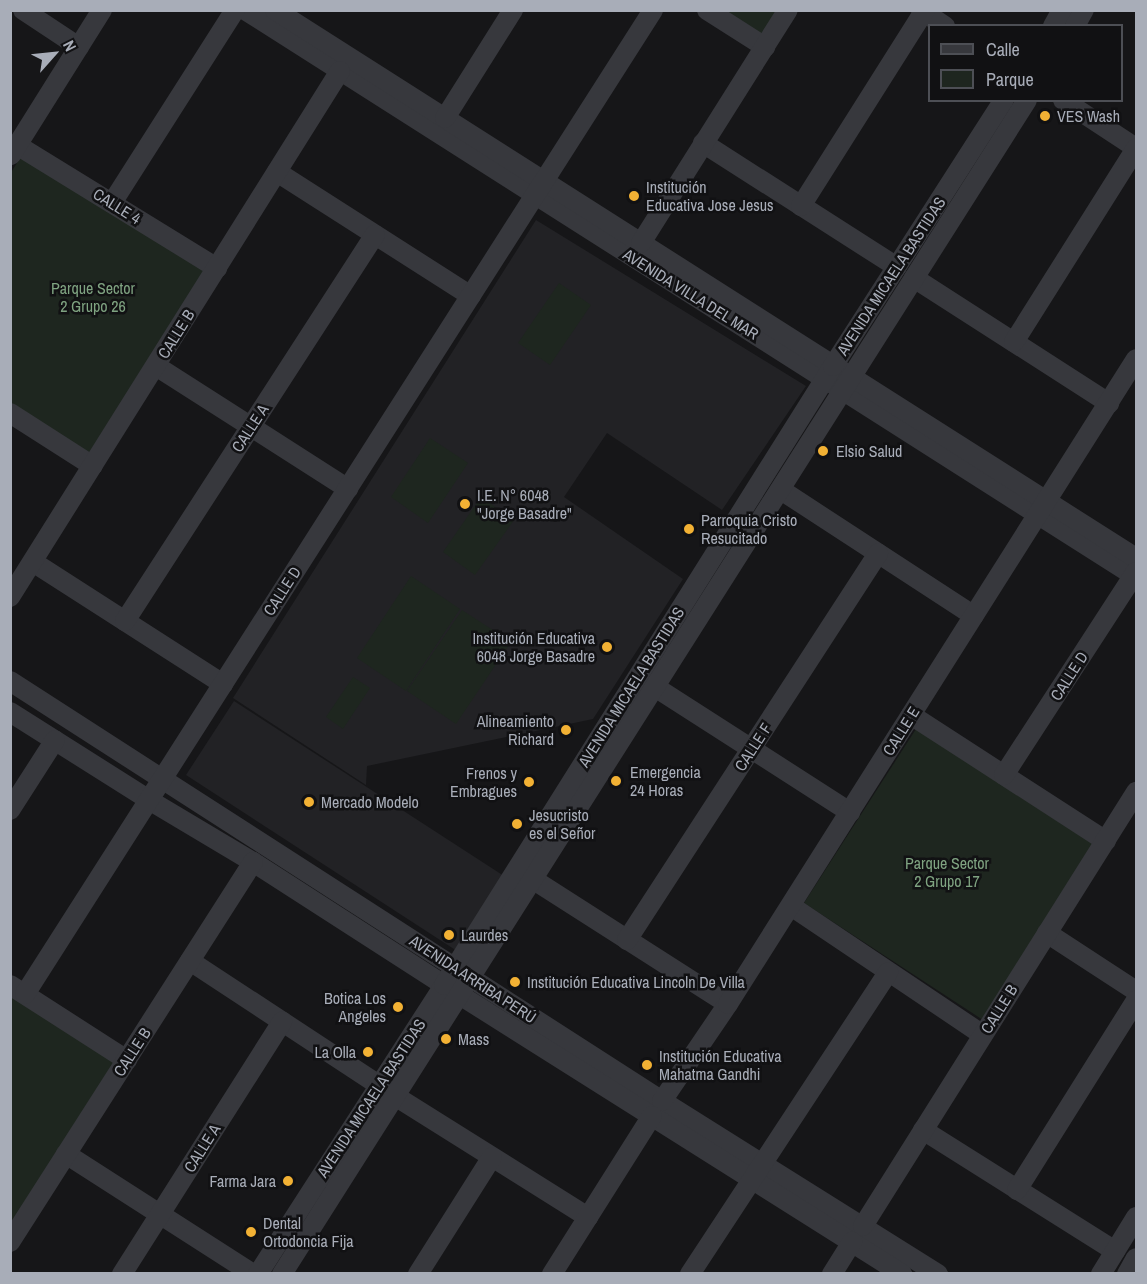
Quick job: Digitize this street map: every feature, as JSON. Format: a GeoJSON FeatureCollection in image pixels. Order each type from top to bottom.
{"type":"FeatureCollection","features":[{"type":"Feature","properties":{"kind":"street"},"geometry":{"type":"LineString","coordinates":[[23,10],[79,47]]}},
{"type":"Feature","properties":{"kind":"street"},"geometry":{"type":"LineString","coordinates":[[14,150],[102,10]]}},
{"type":"Feature","properties":{"kind":"street"},"geometry":{"type":"LineString","coordinates":[[112,203],[235,10]]}},
{"type":"Feature","properties":{"kind":"street","name":"AVENIDA VILLA DEL MAR"},"geometry":{"type":"LineString","coordinates":[[245,10],[340,71],[540,188],[640,243],[829,373]]}},
{"type":"Feature","properties":{"kind":"street","name":"AVENIDA VILLA DEL MAR"},"geometry":{"type":"LineString","coordinates":[[275,10],[445,118],[540,188],[1136,571]]}},
{"type":"Feature","properties":{"kind":"street","name":"CALLE D"},"geometry":{"type":"LineString","coordinates":[[18,990],[149,800],[654,10]]}},
{"type":"Feature","properties":{"kind":"street"},"geometry":{"type":"LineString","coordinates":[[706,10],[765,47]]}},
{"type":"Feature","properties":{"kind":"street"},"geometry":{"type":"LineString","coordinates":[[640,243],[788,10]]}},
{"type":"Feature","properties":{"kind":"street"},"geometry":{"type":"LineString","coordinates":[[1054,24],[1062,10]]}},
{"type":"Feature","properties":{"kind":"street"},"geometry":{"type":"LineString","coordinates":[[1076,24],[1084,10]]}},
{"type":"Feature","properties":{"kind":"street"},"geometry":{"type":"LineString","coordinates":[[801,206],[923,11],[942,24]]}},
{"type":"Feature","properties":{"kind":"street"},"geometry":{"type":"LineString","coordinates":[[445,118],[504,14]]}},
{"type":"Feature","properties":{"kind":"street","name":"CALLE B"},"geometry":{"type":"LineString","coordinates":[[10,597],[340,71]]}},
{"type":"Feature","properties":{"kind":"street","name":"AVENIDA MICAELA BASTIDAS"},"geometry":{"type":"LineString","coordinates":[[282,1274],[387,1091],[829,373],[1003,102]]}},
{"type":"Feature","properties":{"kind":"street","name":"AVENIDA MICAELA BASTIDAS"},"geometry":{"type":"LineString","coordinates":[[462,972],[534,880],[1026,102]]}},
{"type":"Feature","properties":{"kind":"street"},"geometry":{"type":"LineString","coordinates":[[1014,342],[1137,148],[1066,102]]}},
{"type":"Feature","properties":{"kind":"street"},"geometry":{"type":"LineString","coordinates":[[704,144],[897,267]]}},
{"type":"Feature","properties":{"kind":"street","name":"CALLE 4"},"geometry":{"type":"LineString","coordinates":[[14,150],[112,203],[217,268]]}},
{"type":"Feature","properties":{"kind":"street"},"geometry":{"type":"LineString","coordinates":[[277,172],[471,296]]}},
{"type":"Feature","properties":{"kind":"street","name":"CALLE A"},"geometry":{"type":"LineString","coordinates":[[125,621],[375,235]]}},
{"type":"Feature","properties":{"kind":"street"},"geometry":{"type":"LineString","coordinates":[[914,278],[1109,403]]}},
{"type":"Feature","properties":{"kind":"street","name":"CALLE E"},"geometry":{"type":"LineString","coordinates":[[552,1274],[657,1108],[729,1004],[1137,359]]}},
{"type":"Feature","properties":{"kind":"street"},"geometry":{"type":"LineString","coordinates":[[156,366],[348,489]]}},
{"type":"Feature","properties":{"kind":"street"},"geometry":{"type":"LineString","coordinates":[[10,413],[93,466]]}},
{"type":"Feature","properties":{"kind":"street"},"geometry":{"type":"LineString","coordinates":[[781,490],[974,616]]}},
{"type":"Feature","properties":{"kind":"street","name":"CALLE F"},"geometry":{"type":"LineString","coordinates":[[627,940],[878,553]]}},
{"type":"Feature","properties":{"kind":"street"},"geometry":{"type":"LineString","coordinates":[[33,562],[223,684]]}},
{"type":"Feature","properties":{"kind":"street","name":"CALLE D"},"geometry":{"type":"LineString","coordinates":[[1004,775],[1136,571]]}},
{"type":"Feature","properties":{"kind":"street","name":"AVENIDA ARRIBA PERÚ"},"geometry":{"type":"LineString","coordinates":[[10,681],[462,972],[657,1108]]}},
{"type":"Feature","properties":{"kind":"street"},"geometry":{"type":"LineString","coordinates":[[655,687],[850,812]]}},
{"type":"Feature","properties":{"kind":"street","name":"AVENIDA ARRIBA PERÚ"},"geometry":{"type":"LineString","coordinates":[[10,712],[149,800],[253,861],[451,990],[657,1108],[858,1234],[938,1274]]}},
{"type":"Feature","properties":{"kind":"street"},"geometry":{"type":"LineString","coordinates":[[911,716],[1106,841]]}},
{"type":"Feature","properties":{"kind":"street"},"geometry":{"type":"LineString","coordinates":[[10,810],[55,740]]}},
{"type":"Feature","properties":{"kind":"street","name":"CALLE B"},"geometry":{"type":"LineString","coordinates":[[832,1274],[1137,792]]}},
{"type":"Feature","properties":{"kind":"street","name":"CALLE B"},"geometry":{"type":"LineString","coordinates":[[10,1242],[253,861]]}},
{"type":"Feature","properties":{"kind":"street"},"geometry":{"type":"LineString","coordinates":[[534,880],[729,1004]]}},
{"type":"Feature","properties":{"kind":"street"},"geometry":{"type":"LineString","coordinates":[[790,906],[983,1035]]}},
{"type":"Feature","properties":{"kind":"street"},"geometry":{"type":"LineString","coordinates":[[1047,933],[1137,991]]}},
{"type":"Feature","properties":{"kind":"street"},"geometry":{"type":"LineString","coordinates":[[190,961],[387,1091],[588,1217]]}},
{"type":"Feature","properties":{"kind":"street"},"geometry":{"type":"LineString","coordinates":[[690,1274],[888,972]]}},
{"type":"Feature","properties":{"kind":"street"},"geometry":{"type":"LineString","coordinates":[[18,990],[127,1060]]}},
{"type":"Feature","properties":{"kind":"street"},"geometry":{"type":"LineString","coordinates":[[1017,1190],[1137,1000]]}},
{"type":"Feature","properties":{"kind":"street","name":"CALLE A"},"geometry":{"type":"LineString","coordinates":[[123,1274],[282,1022]]}},
{"type":"Feature","properties":{"kind":"street","name":"AVENIDA MICAELA BASTIDAS"},"geometry":{"type":"LineString","coordinates":[[255,1274],[387,1091]]}},
{"type":"Feature","properties":{"kind":"street"},"geometry":{"type":"LineString","coordinates":[[923,1130],[1115,1251]]}},
{"type":"Feature","properties":{"kind":"street"},"geometry":{"type":"LineString","coordinates":[[66,1155],[255,1274]]}},
{"type":"Feature","properties":{"kind":"street"},"geometry":{"type":"LineString","coordinates":[[418,1274],[492,1157]]}},
{"type":"Feature","properties":{"kind":"street"},"geometry":{"type":"LineString","coordinates":[[1101,1274],[1137,1217]]}},
{"type":"Feature","properties":{"kind":"street","name":"AVENIDA ARRIBA PERÚ"},"geometry":{"type":"LineString","coordinates":[[858,1234],[902,1274]]}},
{"type":"Feature","properties":{"kind":"street"},"geometry":{"type":"LineString","coordinates":[[1126,1274],[1137,1258]]}},
{"type":"Feature","properties":{"kind":"shaded area","name":"I.E. N° 6048 \"Jorge Basadre\""},"geometry":{"type":"Polygon","coordinates":[[[536,220],[806,386],[722,510],[607,433],[564,497],[683,579],[593,719],[367,766],[366,785],[233,698],[536,220]]]}},
{"type":"Feature","properties":{"kind":"shaded area","name":"Mercado Modelo"},"geometry":{"type":"Polygon","coordinates":[[[234,701],[504,876],[457,951],[186,775],[234,701]]]}},
{"type":"Feature","properties":{"kind":"green space"},"geometry":{"type":"Polygon","coordinates":[[[722,11],[777,11],[761,36],[722,11]]]}},
{"type":"Feature","properties":{"kind":"green space","name":"Parque Sector 2 Grupo 26"},"geometry":{"type":"Polygon","coordinates":[[[22,155],[207,271],[90,457],[11,406],[10,174],[22,155]]]}},
{"type":"Feature","properties":{"kind":"green space"},"geometry":{"type":"Polygon","coordinates":[[[559,283],[591,305],[550,365],[518,343],[559,283]]]}},
{"type":"Feature","properties":{"kind":"green space"},"geometry":{"type":"Polygon","coordinates":[[[430,438],[468,463],[428,523],[391,497],[430,438]]]}},
{"type":"Feature","properties":{"kind":"green space"},"geometry":{"type":"Polygon","coordinates":[[[481,497],[514,520],[475,575],[443,552],[481,497]]]}},
{"type":"Feature","properties":{"kind":"green space"},"geometry":{"type":"Polygon","coordinates":[[[411,576],[460,609],[406,691],[357,658],[411,576]]]}},
{"type":"Feature","properties":{"kind":"green space"},"geometry":{"type":"Polygon","coordinates":[[[462,610],[511,642],[456,724],[407,691],[462,610]]]}},
{"type":"Feature","properties":{"kind":"green space"},"geometry":{"type":"Polygon","coordinates":[[[353,677],[370,688],[343,729],[326,717],[353,677]]]}},
{"type":"Feature","properties":{"kind":"green space","name":"Parque Sector 2 Grupo 17"},"geometry":{"type":"Polygon","coordinates":[[[916,729],[1093,844],[983,1020],[804,903],[916,729]]]}},
{"type":"Feature","properties":{"kind":"green space"},"geometry":{"type":"Polygon","coordinates":[[[11,994],[115,1061],[11,1223],[11,994]]]}},
{"type":"Feature","properties":{"kind":"place","name":"VES Wash"},"geometry":{"type":"Point","coordinates":[1045,116]}},
{"type":"Feature","properties":{"kind":"place","name":"Institución Educativa Jose Jesus"},"geometry":{"type":"Point","coordinates":[634,196]}},
{"type":"Feature","properties":{"kind":"place","name":"Elsio Salud"},"geometry":{"type":"Point","coordinates":[823,451]}},
{"type":"Feature","properties":{"kind":"place","name":"I.E. N° 6048 \"Jorge Basadre\""},"geometry":{"type":"Point","coordinates":[465,504]}},
{"type":"Feature","properties":{"kind":"place","name":"Parroquia Cristo Resucitado"},"geometry":{"type":"Point","coordinates":[689,529]}},
{"type":"Feature","properties":{"kind":"place","name":"Institución Educativa 6048 Jorge Basadre"},"geometry":{"type":"Point","coordinates":[607,647]}},
{"type":"Feature","properties":{"kind":"place","name":"Alineamiento Richard"},"geometry":{"type":"Point","coordinates":[566,730]}},
{"type":"Feature","properties":{"kind":"place","name":"Emergencia 24 Horas"},"geometry":{"type":"Point","coordinates":[616,781]}},
{"type":"Feature","properties":{"kind":"place","name":"Frenos y Embragues"},"geometry":{"type":"Point","coordinates":[529,782]}},
{"type":"Feature","properties":{"kind":"place","name":"Mercado Modelo"},"geometry":{"type":"Point","coordinates":[309,802]}},
{"type":"Feature","properties":{"kind":"place","name":"Jesucristo es el Señor"},"geometry":{"type":"Point","coordinates":[517,824]}},
{"type":"Feature","properties":{"kind":"place","name":"Laurdes"},"geometry":{"type":"Point","coordinates":[449,935]}},
{"type":"Feature","properties":{"kind":"place","name":"Institución Educativa Lincoln De Villa"},"geometry":{"type":"Point","coordinates":[515,982]}},
{"type":"Feature","properties":{"kind":"place","name":"Botica Los Angeles"},"geometry":{"type":"Point","coordinates":[398,1007]}},
{"type":"Feature","properties":{"kind":"place","name":"Mass"},"geometry":{"type":"Point","coordinates":[446,1039]}},
{"type":"Feature","properties":{"kind":"place","name":"La Olla"},"geometry":{"type":"Point","coordinates":[368,1052]}},
{"type":"Feature","properties":{"kind":"place","name":"Institución Educativa Mahatma Gandhi"},"geometry":{"type":"Point","coordinates":[647,1065]}},
{"type":"Feature","properties":{"kind":"place","name":"Farma Jara"},"geometry":{"type":"Point","coordinates":[288,1181]}},
{"type":"Feature","properties":{"kind":"place","name":"Dental Ortodoncia Fija"},"geometry":{"type":"Point","coordinates":[251,1232]}}]}
